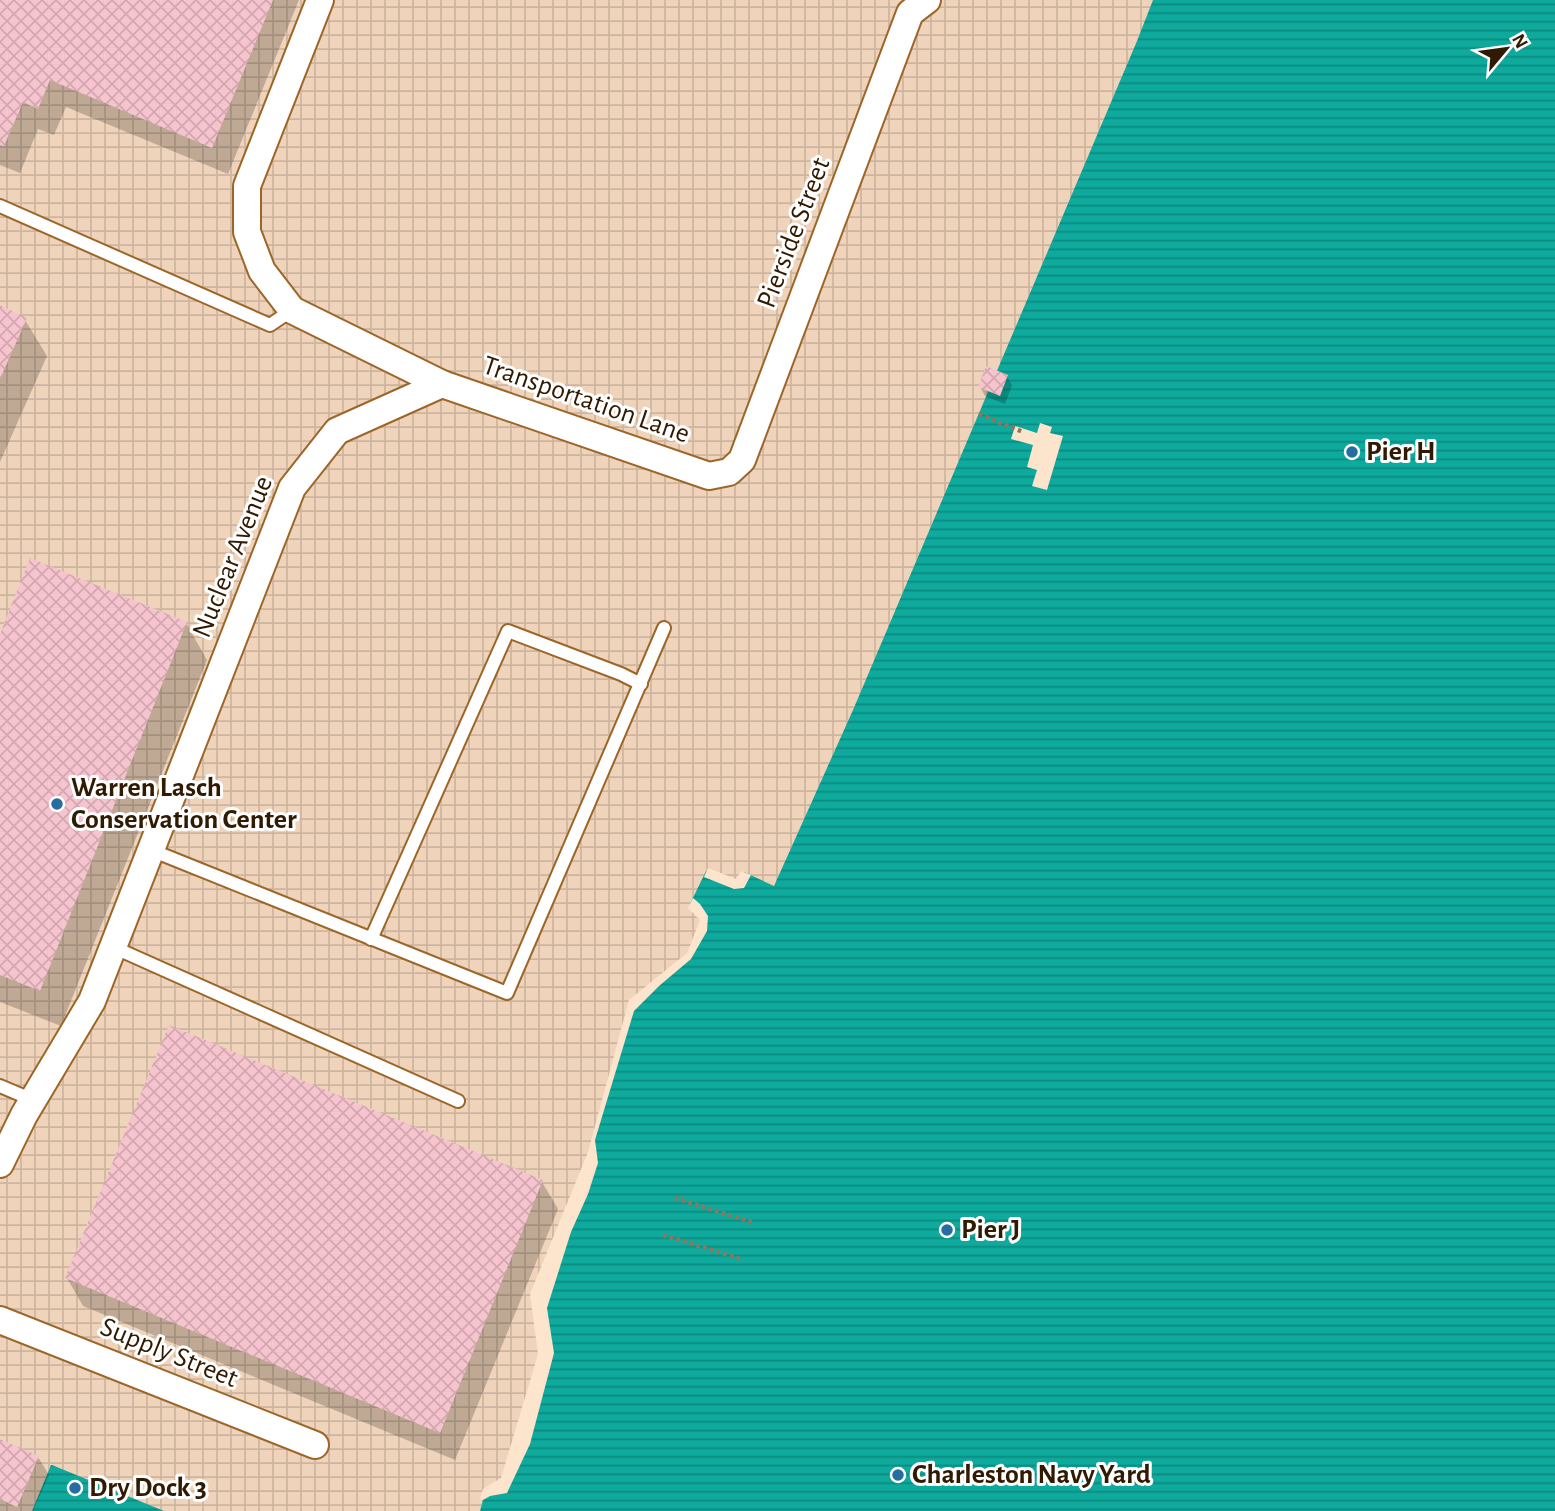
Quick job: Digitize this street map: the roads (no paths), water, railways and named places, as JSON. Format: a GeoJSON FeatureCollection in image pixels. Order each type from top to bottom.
{"type":"FeatureCollection","features":[{"type":"Feature","properties":{"kind":"street"},"geometry":{"type":"LineString","coordinates":[[320,0],[247,186],[247,232],[262,271],[292,310],[442,384]]}},
{"type":"Feature","properties":{"kind":"street","name":"Pierside Street"},"geometry":{"type":"LineString","coordinates":[[709,476],[729,472],[742,460],[910,13],[927,0]]}},
{"type":"Feature","properties":{"kind":"street","name":"Transportation Lane"},"geometry":{"type":"LineString","coordinates":[[442,384],[709,476]]}},
{"type":"Feature","properties":{"kind":"street","name":"Nuclear Avenue"},"geometry":{"type":"LineString","coordinates":[[0,1164],[33,1100],[92,1001],[292,488],[337,431],[442,384]]}},
{"type":"Feature","properties":{"kind":"street","name":"Supply Street"},"geometry":{"type":"LineString","coordinates":[[0,1320],[315,1446]]}},
{"type":"Feature","properties":{"kind":"lane"},"geometry":{"type":"LineString","coordinates":[[0,206],[270,325],[292,310]]}},
{"type":"Feature","properties":{"kind":"lane"},"geometry":{"type":"LineString","coordinates":[[151,850],[507,993],[664,628]]}},
{"type":"Feature","properties":{"kind":"lane"},"geometry":{"type":"LineString","coordinates":[[371,939],[508,631],[641,684]]}},
{"type":"Feature","properties":{"kind":"lane"},"geometry":{"type":"LineString","coordinates":[[113,947],[458,1101]]}},
{"type":"Feature","properties":{"kind":"lane"},"geometry":{"type":"LineString","coordinates":[[0,1086],[33,1100]]}},
{"type":"Feature","properties":{"kind":"water"},"geometry":{"type":"Polygon","coordinates":[[[1153,0],[1555,0],[1555,1511],[480,1511],[485,1492],[504,1480],[542,1354],[534,1295],[591,1153],[632,1001],[690,955],[704,919],[690,904],[706,871],[738,884],[744,872],[774,886],[853,710],[1153,0]]]}},
{"type":"Feature","properties":{"kind":"water","name":"Dry Dock 3"},"geometry":{"type":"Polygon","coordinates":[[[52,1465],[164,1511],[32,1511],[52,1465]]]}},
{"type":"Feature","properties":{"kind":"place","name":"Pier H"},"geometry":{"type":"Point","coordinates":[1352,452]}},
{"type":"Feature","properties":{"kind":"place","name":"Warren Lasch Conservation Center"},"geometry":{"type":"Point","coordinates":[57,804]}},
{"type":"Feature","properties":{"kind":"place","name":"Pier J"},"geometry":{"type":"Point","coordinates":[947,1230]}},
{"type":"Feature","properties":{"kind":"place","name":"Charleston Navy Yard"},"geometry":{"type":"Point","coordinates":[898,1475]}},
{"type":"Feature","properties":{"kind":"place","name":"Dry Dock 3"},"geometry":{"type":"Point","coordinates":[75,1488]}}]}
